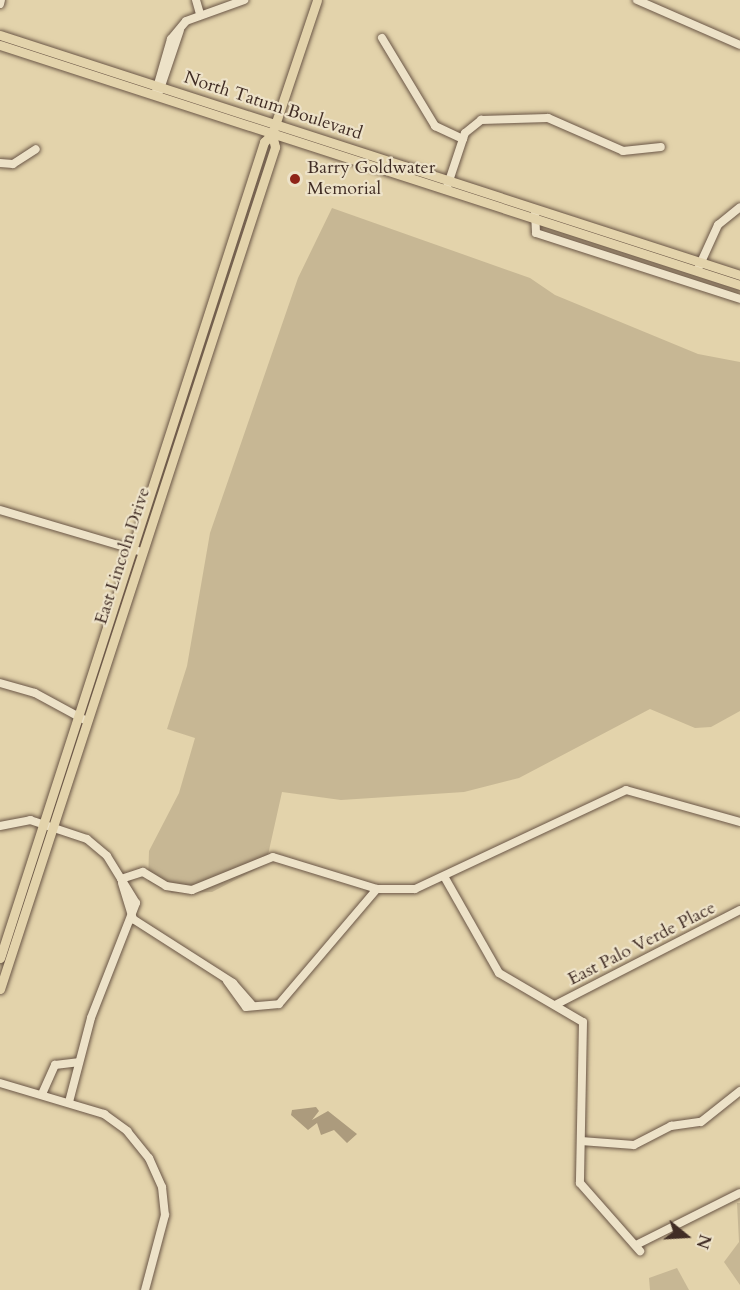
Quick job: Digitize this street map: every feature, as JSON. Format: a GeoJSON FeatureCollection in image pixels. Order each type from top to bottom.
{"type":"FeatureCollection","features":[{"type":"Feature","properties":{"kind":"main road","name":"East Lincoln Drive"},"geometry":{"type":"LineString","coordinates":[[0,989],[13,936],[137,551],[275,147],[274,129],[317,0]]}},
{"type":"Feature","properties":{"kind":"main road","name":"North Tatum Boulevard"},"geometry":{"type":"LineString","coordinates":[[0,35],[274,129],[535,214],[698,266],[740,275]]}},
{"type":"Feature","properties":{"kind":"main road","name":"North Tatum Boulevard"},"geometry":{"type":"LineString","coordinates":[[0,45],[158,90]]}},
{"type":"Feature","properties":{"kind":"main road","name":"North Tatum Boulevard"},"geometry":{"type":"LineString","coordinates":[[698,266],[740,285]]}},
{"type":"Feature","properties":{"kind":"main road","name":"East Lincoln Drive"},"geometry":{"type":"LineString","coordinates":[[0,958],[13,936]]}},
{"type":"Feature","properties":{"kind":"street"},"geometry":{"type":"LineString","coordinates":[[196,0],[200,14]]}},
{"type":"Feature","properties":{"kind":"street"},"geometry":{"type":"LineString","coordinates":[[158,90],[180,27],[200,14],[244,0]]}},
{"type":"Feature","properties":{"kind":"street"},"geometry":{"type":"LineString","coordinates":[[637,0],[740,45]]}},
{"type":"Feature","properties":{"kind":"street"},"geometry":{"type":"LineString","coordinates":[[382,38],[435,126],[463,139]]}},
{"type":"Feature","properties":{"kind":"street"},"geometry":{"type":"LineString","coordinates":[[447,185],[463,139],[481,120],[536,117],[623,151],[661,147]]}},
{"type":"Feature","properties":{"kind":"street"},"geometry":{"type":"LineString","coordinates":[[0,163],[13,164],[36,149]]}},
{"type":"Feature","properties":{"kind":"street"},"geometry":{"type":"LineString","coordinates":[[698,266],[718,225],[740,207]]}},
{"type":"Feature","properties":{"kind":"street"},"geometry":{"type":"LineString","coordinates":[[535,214],[536,233],[740,299]]}},
{"type":"Feature","properties":{"kind":"street"},"geometry":{"type":"LineString","coordinates":[[0,510],[137,551]]}},
{"type":"Feature","properties":{"kind":"street"},"geometry":{"type":"LineString","coordinates":[[0,682],[35,693],[83,719]]}},
{"type":"Feature","properties":{"kind":"street"},"geometry":{"type":"LineString","coordinates":[[122,879],[143,872],[166,886],[192,890],[273,857],[377,890],[415,889],[444,878],[618,791],[643,791],[740,822]]}},
{"type":"Feature","properties":{"kind":"street"},"geometry":{"type":"LineString","coordinates":[[0,826],[48,825],[100,848],[122,879],[134,919],[251,998],[249,1006],[279,1004],[377,890]]}},
{"type":"Feature","properties":{"kind":"street"},"geometry":{"type":"LineString","coordinates":[[444,878],[499,973],[579,1017],[587,1030],[580,1183],[638,1248],[740,1192]]}},
{"type":"Feature","properties":{"kind":"street","name":"East Palo Verde Place"},"geometry":{"type":"LineString","coordinates":[[557,1004],[740,909]]}},
{"type":"Feature","properties":{"kind":"street"},"geometry":{"type":"LineString","coordinates":[[69,1102],[77,1064],[100,992],[134,919]]}},
{"type":"Feature","properties":{"kind":"street"},"geometry":{"type":"LineString","coordinates":[[48,1075],[63,1067],[77,1064]]}},
{"type":"Feature","properties":{"kind":"street"},"geometry":{"type":"LineString","coordinates":[[42,1094],[48,1075],[55,1065],[77,1064]]}},
{"type":"Feature","properties":{"kind":"street"},"geometry":{"type":"LineString","coordinates":[[0,1083],[104,1114],[128,1131],[156,1170],[164,1229],[145,1290]]}},
{"type":"Feature","properties":{"kind":"street"},"geometry":{"type":"LineString","coordinates":[[581,1141],[634,1145],[671,1126],[701,1122],[740,1091]]}},
{"type":"Feature","properties":{"kind":"shaded area"},"geometry":{"type":"Polygon","coordinates":[[[332,208],[530,278],[555,295],[698,354],[740,362],[740,711],[711,727],[695,728],[650,709],[519,778],[464,792],[341,800],[282,792],[266,864],[212,892],[172,893],[148,881],[149,851],[179,793],[195,738],[167,729],[187,666],[210,533],[298,278],[332,208]]]}},
{"type":"Feature","properties":{"kind":"shaded area"},"geometry":{"type":"Polygon","coordinates":[[[316,1107],[319,1111],[312,1120],[328,1111],[357,1134],[347,1143],[334,1130],[321,1135],[317,1123],[308,1130],[291,1115],[292,1110],[316,1107]]]}},
{"type":"Feature","properties":{"kind":"shaded area"},"geometry":{"type":"Polygon","coordinates":[[[737,1203],[740,1203],[740,1285],[724,1262],[739,1242],[737,1203]]]}},
{"type":"Feature","properties":{"kind":"shaded area"},"geometry":{"type":"Polygon","coordinates":[[[677,1268],[689,1290],[650,1290],[649,1278],[677,1268]]]}},
{"type":"Feature","properties":{"kind":"place","name":"Barry Goldwater Memorial"},"geometry":{"type":"Point","coordinates":[295,179]}}]}
